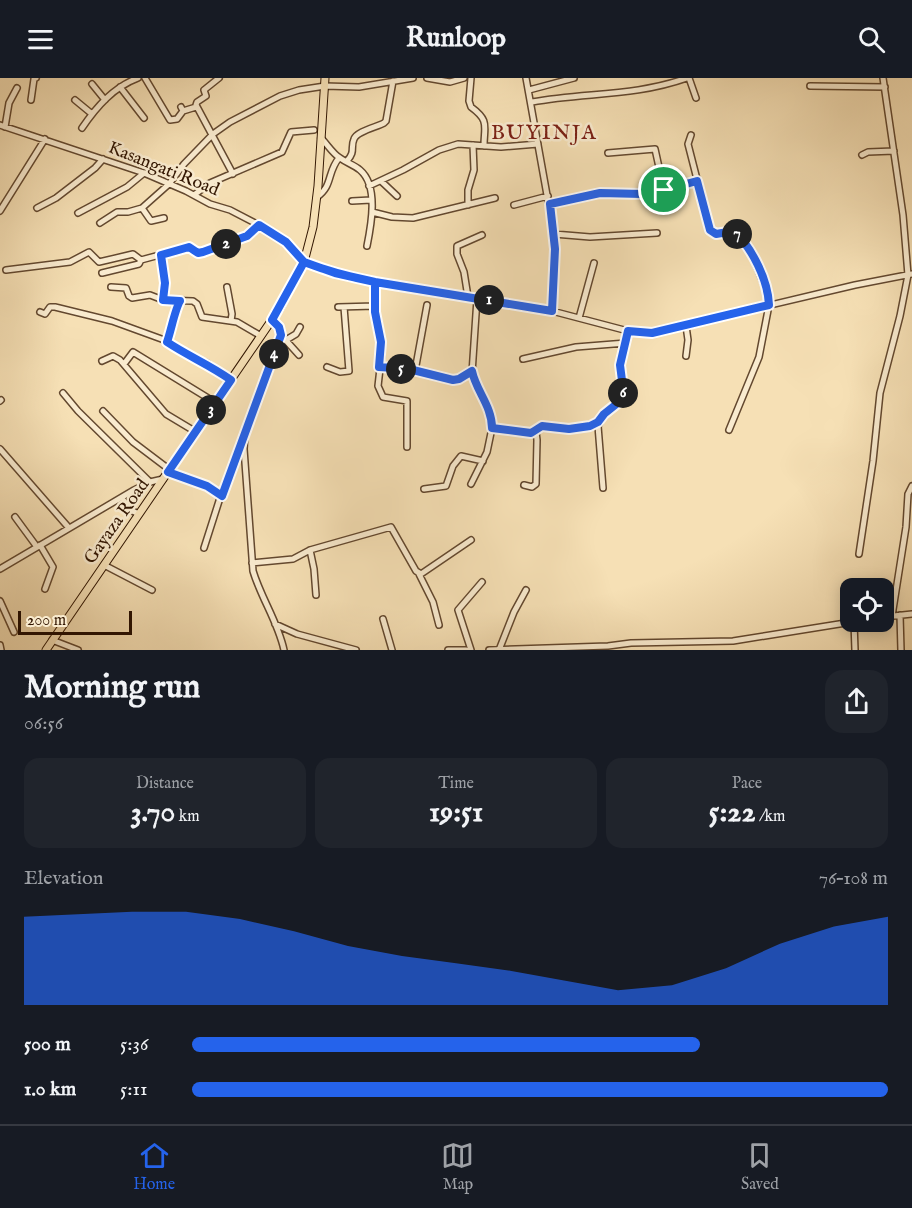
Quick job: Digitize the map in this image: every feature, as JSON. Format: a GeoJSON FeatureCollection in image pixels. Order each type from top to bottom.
{"type":"FeatureCollection","features":[{"type":"Feature","properties":{"kind":"main road","name":"Gayaza Road"},"geometry":{"type":"LineString","coordinates":[[46,650],[272,320],[304,262],[314,227],[325,78]]}},
{"type":"Feature","properties":{"kind":"street"},"geometry":{"type":"LineString","coordinates":[[31,100],[36,78]]}},
{"type":"Feature","properties":{"kind":"street"},"geometry":{"type":"LineString","coordinates":[[82,128],[105,100],[120,87],[138,78]]}},
{"type":"Feature","properties":{"kind":"street"},"geometry":{"type":"LineString","coordinates":[[145,78],[170,120],[177,119],[182,109],[196,107]]}},
{"type":"Feature","properties":{"kind":"street"},"geometry":{"type":"LineString","coordinates":[[219,78],[205,88],[206,96],[196,102],[196,107],[213,134],[233,174]]}},
{"type":"Feature","properties":{"kind":"street"},"geometry":{"type":"LineString","coordinates":[[100,223],[117,212],[128,212],[142,207],[169,184],[184,164],[213,134],[230,122],[280,96],[325,86],[359,87],[413,78]]}},
{"type":"Feature","properties":{"kind":"street"},"geometry":{"type":"LineString","coordinates":[[427,78],[450,82],[464,78]]}},
{"type":"Feature","properties":{"kind":"street"},"geometry":{"type":"LineString","coordinates":[[471,78],[469,101],[471,107],[482,114],[484,146]]}},
{"type":"Feature","properties":{"kind":"street"},"geometry":{"type":"LineString","coordinates":[[526,78],[554,234],[552,311]]}},
{"type":"Feature","properties":{"kind":"street"},"geometry":{"type":"LineString","coordinates":[[529,90],[574,78]]}},
{"type":"Feature","properties":{"kind":"street"},"geometry":{"type":"LineString","coordinates":[[532,102],[631,92],[660,87],[688,78],[696,98]]}},
{"type":"Feature","properties":{"kind":"street"},"geometry":{"type":"LineString","coordinates":[[859,554],[874,453],[880,393],[910,275],[884,78]]}},
{"type":"Feature","properties":{"kind":"street"},"geometry":{"type":"LineString","coordinates":[[347,161],[353,153],[357,135],[386,121],[393,81]]}},
{"type":"Feature","properties":{"kind":"street"},"geometry":{"type":"LineString","coordinates":[[92,84],[105,100]]}},
{"type":"Feature","properties":{"kind":"street"},"geometry":{"type":"LineString","coordinates":[[810,86],[885,87]]}},
{"type":"Feature","properties":{"kind":"street"},"geometry":{"type":"LineString","coordinates":[[120,87],[144,118]]}},
{"type":"Feature","properties":{"kind":"street"},"geometry":{"type":"LineString","coordinates":[[3,126],[9,103],[17,88]]}},
{"type":"Feature","properties":{"kind":"street"},"geometry":{"type":"LineString","coordinates":[[75,100],[92,114]]}},
{"type":"Feature","properties":{"kind":"street","name":"Kasangati Road"},"geometry":{"type":"LineString","coordinates":[[3,126],[144,173],[194,195],[259,225],[286,242],[304,262]]}},
{"type":"Feature","properties":{"kind":"street"},"geometry":{"type":"LineString","coordinates":[[194,195],[210,183],[282,152],[291,132],[314,130]]}},
{"type":"Feature","properties":{"kind":"street"},"geometry":{"type":"LineString","coordinates":[[691,135],[688,144],[710,230],[716,234],[734,231],[751,252],[768,292],[769,305],[759,357],[729,430]]}},
{"type":"Feature","properties":{"kind":"street"},"geometry":{"type":"LineString","coordinates":[[321,138],[339,158],[347,161],[364,175],[369,186],[372,212],[367,246]]}},
{"type":"Feature","properties":{"kind":"street"},"geometry":{"type":"LineString","coordinates":[[0,211],[45,139]]}},
{"type":"Feature","properties":{"kind":"street"},"geometry":{"type":"LineString","coordinates":[[369,186],[439,150],[458,144],[484,146],[538,144]]}},
{"type":"Feature","properties":{"kind":"street"},"geometry":{"type":"LineString","coordinates":[[468,205],[468,190],[474,170],[473,145]]}},
{"type":"Feature","properties":{"kind":"street"},"geometry":{"type":"LineString","coordinates":[[608,153],[655,149],[664,190]]}},
{"type":"Feature","properties":{"kind":"street"},"geometry":{"type":"LineString","coordinates":[[862,155],[884,150],[894,151]]}},
{"type":"Feature","properties":{"kind":"street"},"geometry":{"type":"LineString","coordinates":[[317,197],[327,188],[333,167],[339,158]]}},
{"type":"Feature","properties":{"kind":"street"},"geometry":{"type":"LineString","coordinates":[[37,208],[56,198],[95,168],[103,159]]}},
{"type":"Feature","properties":{"kind":"street"},"geometry":{"type":"LineString","coordinates":[[78,213],[120,191],[144,173]]}},
{"type":"Feature","properties":{"kind":"street"},"geometry":{"type":"LineString","coordinates":[[381,181],[397,196]]}},
{"type":"Feature","properties":{"kind":"street"},"geometry":{"type":"LineString","coordinates":[[550,204],[600,193],[642,194],[697,181]]}},
{"type":"Feature","properties":{"kind":"street"},"geometry":{"type":"LineString","coordinates":[[514,205],[548,196]]}},
{"type":"Feature","properties":{"kind":"street"},"geometry":{"type":"LineString","coordinates":[[372,212],[392,218],[412,218],[495,198]]}},
{"type":"Feature","properties":{"kind":"street"},"geometry":{"type":"LineString","coordinates":[[352,201],[371,200]]}},
{"type":"Feature","properties":{"kind":"street"},"geometry":{"type":"LineString","coordinates":[[142,207],[151,221],[164,218]]}},
{"type":"Feature","properties":{"kind":"street"},"geometry":{"type":"LineString","coordinates":[[102,273],[139,264],[141,260],[189,247],[198,253],[203,252],[247,236],[259,225]]}},
{"type":"Feature","properties":{"kind":"street"},"geometry":{"type":"LineString","coordinates":[[554,234],[590,237],[657,233]]}},
{"type":"Feature","properties":{"kind":"street"},"geometry":{"type":"LineString","coordinates":[[468,297],[457,246],[482,235]]}},
{"type":"Feature","properties":{"kind":"street"},"geometry":{"type":"LineString","coordinates":[[6,270],[70,262],[89,252],[99,262],[133,254],[141,260]]}},
{"type":"Feature","properties":{"kind":"street"},"geometry":{"type":"LineString","coordinates":[[161,255],[165,283],[163,300]]}},
{"type":"Feature","properties":{"kind":"street"},"geometry":{"type":"LineString","coordinates":[[304,262],[335,273],[375,282],[552,311],[628,331],[652,333],[910,275]]}},
{"type":"Feature","properties":{"kind":"street"},"geometry":{"type":"LineString","coordinates":[[579,318],[594,263]]}},
{"type":"Feature","properties":{"kind":"street"},"geometry":{"type":"LineString","coordinates":[[375,282],[375,306],[381,342],[378,386],[380,394],[386,398],[405,400],[407,404],[407,447]]}},
{"type":"Feature","properties":{"kind":"street"},"geometry":{"type":"LineString","coordinates":[[111,287],[126,288],[132,298],[150,295],[163,300],[196,302],[202,317],[231,321],[261,336]]}},
{"type":"Feature","properties":{"kind":"street"},"geometry":{"type":"LineString","coordinates":[[227,287],[231,321]]}},
{"type":"Feature","properties":{"kind":"street"},"geometry":{"type":"LineString","coordinates":[[471,484],[483,461],[492,428],[489,411],[472,371],[477,298]]}},
{"type":"Feature","properties":{"kind":"street"},"geometry":{"type":"LineString","coordinates":[[167,342],[175,320],[177,303],[180,301]]}},
{"type":"Feature","properties":{"kind":"street"},"geometry":{"type":"LineString","coordinates":[[415,371],[427,305]]}},
{"type":"Feature","properties":{"kind":"street"},"geometry":{"type":"LineString","coordinates":[[327,367],[340,372],[349,370],[341,307],[375,306]]}},
{"type":"Feature","properties":{"kind":"street"},"geometry":{"type":"LineString","coordinates":[[40,312],[46,314],[50,307],[112,321],[167,342],[187,356],[207,363],[231,380]]}},
{"type":"Feature","properties":{"kind":"street"},"geometry":{"type":"LineString","coordinates":[[272,320],[279,327],[281,335],[299,355]]}},
{"type":"Feature","properties":{"kind":"street"},"geometry":{"type":"LineString","coordinates":[[686,326],[688,340],[686,356]]}},
{"type":"Feature","properties":{"kind":"street"},"geometry":{"type":"LineString","coordinates":[[286,340],[296,334],[300,327]]}},
{"type":"Feature","properties":{"kind":"street"},"geometry":{"type":"LineString","coordinates":[[584,431],[598,424],[604,414],[621,399],[623,388],[620,365],[628,331]]}},
{"type":"Feature","properties":{"kind":"street"},"geometry":{"type":"LineString","coordinates":[[204,548],[281,335]]}},
{"type":"Feature","properties":{"kind":"street"},"geometry":{"type":"LineString","coordinates":[[523,359],[576,347],[626,343]]}},
{"type":"Feature","properties":{"kind":"street"},"geometry":{"type":"LineString","coordinates":[[123,364],[133,352],[216,403]]}},
{"type":"Feature","properties":{"kind":"street"},"geometry":{"type":"LineString","coordinates":[[102,361],[113,356],[123,364],[166,414],[195,432]]}},
{"type":"Feature","properties":{"kind":"street"},"geometry":{"type":"LineString","coordinates":[[379,367],[415,371],[453,380],[472,371]]}},
{"type":"Feature","properties":{"kind":"street"},"geometry":{"type":"LineString","coordinates":[[63,393],[78,411],[150,482]]}},
{"type":"Feature","properties":{"kind":"street"},"geometry":{"type":"LineString","coordinates":[[103,411],[167,474],[207,486],[222,496]]}},
{"type":"Feature","properties":{"kind":"street"},"geometry":{"type":"LineString","coordinates":[[524,485],[532,487],[536,484],[536,432],[538,427],[577,428],[598,424]]}},
{"type":"Feature","properties":{"kind":"street"},"geometry":{"type":"LineString","coordinates":[[598,424],[603,488]]}},
{"type":"Feature","properties":{"kind":"street"},"geometry":{"type":"LineString","coordinates":[[492,428],[512,432],[536,432]]}},
{"type":"Feature","properties":{"kind":"street"},"geometry":{"type":"LineString","coordinates":[[245,433],[244,449],[252,563],[255,578],[272,613],[274,624],[280,632],[284,650]]}},
{"type":"Feature","properties":{"kind":"street"},"geometry":{"type":"LineString","coordinates":[[0,449],[69,528]]}},
{"type":"Feature","properties":{"kind":"street"},"geometry":{"type":"LineString","coordinates":[[424,489],[446,486],[453,466],[461,456],[483,461]]}},
{"type":"Feature","properties":{"kind":"street"},"geometry":{"type":"LineString","coordinates":[[0,558],[3,567],[167,474]]}},
{"type":"Feature","properties":{"kind":"street"},"geometry":{"type":"LineString","coordinates":[[894,603],[906,527],[908,494],[912,486]]}},
{"type":"Feature","properties":{"kind":"street"},"geometry":{"type":"LineString","coordinates":[[124,501],[130,510],[139,514]]}},
{"type":"Feature","properties":{"kind":"street"},"geometry":{"type":"LineString","coordinates":[[15,517],[39,546],[52,567],[45,589]]}},
{"type":"Feature","properties":{"kind":"street"},"geometry":{"type":"LineString","coordinates":[[252,563],[293,559],[310,550],[391,527],[419,574],[433,602],[440,625]]}},
{"type":"Feature","properties":{"kind":"street"},"geometry":{"type":"LineString","coordinates":[[419,574],[424,573],[471,540]]}},
{"type":"Feature","properties":{"kind":"street"},"geometry":{"type":"LineString","coordinates":[[310,550],[316,595]]}},
{"type":"Feature","properties":{"kind":"street"},"geometry":{"type":"LineString","coordinates":[[104,565],[152,590]]}},
{"type":"Feature","properties":{"kind":"street"},"geometry":{"type":"LineString","coordinates":[[448,650],[468,650],[458,610],[482,582]]}},
{"type":"Feature","properties":{"kind":"street"},"geometry":{"type":"LineString","coordinates":[[499,650],[514,612],[526,590]]}},
{"type":"Feature","properties":{"kind":"street"},"geometry":{"type":"LineString","coordinates":[[0,601],[14,632]]}},
{"type":"Feature","properties":{"kind":"street"},"geometry":{"type":"LineString","coordinates":[[894,616],[912,614]]}},
{"type":"Feature","properties":{"kind":"street"},"geometry":{"type":"LineString","coordinates":[[900,615],[901,650]]}},
{"type":"Feature","properties":{"kind":"street"},"geometry":{"type":"LineString","coordinates":[[383,619],[392,650]]}},
{"type":"Feature","properties":{"kind":"street"},"geometry":{"type":"LineString","coordinates":[[274,624],[297,634],[356,650]]}},
{"type":"Feature","properties":{"kind":"street"},"geometry":{"type":"LineString","coordinates":[[489,650],[551,649],[625,643],[733,641],[840,624]]}},
{"type":"Feature","properties":{"kind":"street"},"geometry":{"type":"LineString","coordinates":[[855,650],[856,632]]}},
{"type":"Feature","properties":{"kind":"street"},"geometry":{"type":"LineString","coordinates":[[52,640],[78,650]]}},
{"type":"Feature","properties":{"kind":"street"},"geometry":{"type":"LineString","coordinates":[[625,643],[627,650]]}},
{"type":"Feature","properties":{"kind":"street"},"geometry":{"type":"LineString","coordinates":[[0,645],[2,650]]}},
{"type":"Feature","properties":{"kind":"district","name":"BUYINJA"},"geometry":{"type":"Point","coordinates":[544,132]}},
{"type":"Feature","properties":{"kind":"route"},"geometry":{"type":"LineString","coordinates":[[664,190],[642,194],[600,193],[550,204],[555,249],[552,311],[375,282],[335,273],[304,262],[286,242],[259,225],[247,236],[214,249],[198,253],[189,247],[161,255],[165,283],[163,300],[180,301],[177,303],[175,320],[167,342],[187,356],[207,363],[231,380],[168,472],[207,486],[222,496],[281,335],[281,330],[272,320],[304,262],[318,267],[335,273],[351,277],[375,282],[375,312],[382,351],[379,367],[409,369],[453,380],[472,371],[489,411],[492,428],[531,433],[536,432],[538,427],[542,426],[569,429],[584,428],[595,424],[621,399],[623,388],[620,365],[628,331],[652,333],[769,305],[768,292],[751,252],[744,242],[734,231],[714,234],[710,230],[697,181],[664,190]]}}]}
